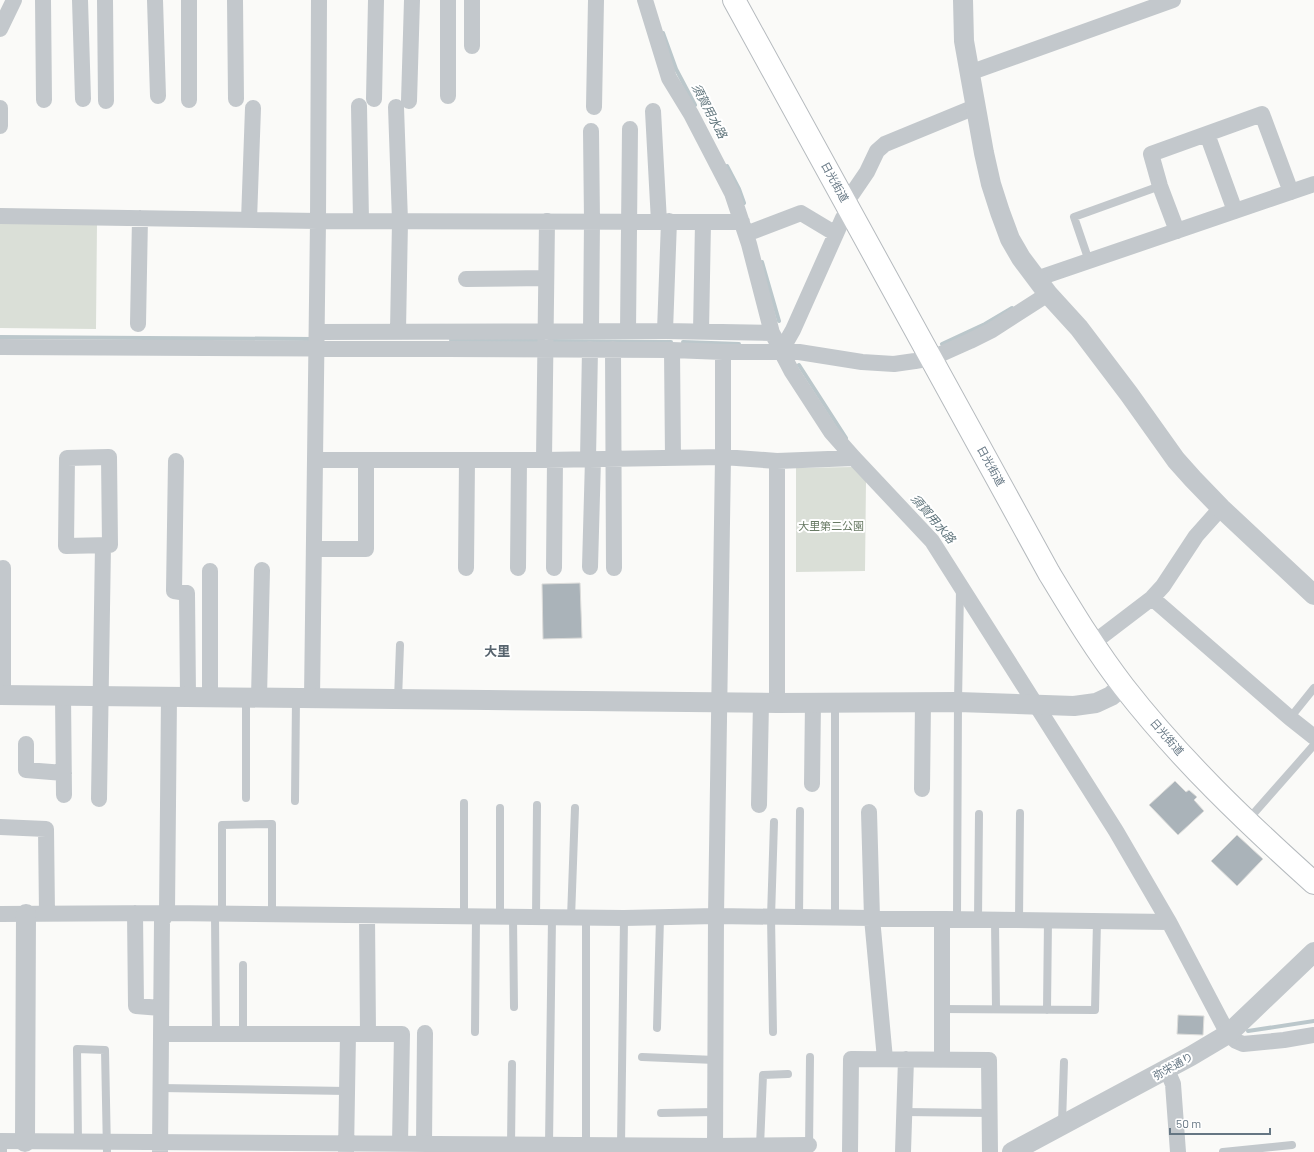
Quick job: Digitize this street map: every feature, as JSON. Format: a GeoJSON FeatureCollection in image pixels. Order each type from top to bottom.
{"type":"FeatureCollection","features":[{"type":"Feature","properties":{"kind":"main road","name":"日光街道"},"geometry":{"type":"LineString","coordinates":[[734,0],[1049,573],[1093,643],[1123,686],[1186,759],[1246,822],[1314,883]]}},
{"type":"Feature","properties":{"kind":"street"},"geometry":{"type":"LineString","coordinates":[[0,29],[14,0]]}},
{"type":"Feature","properties":{"kind":"street"},"geometry":{"type":"LineString","coordinates":[[43,0],[44,100]]}},
{"type":"Feature","properties":{"kind":"street"},"geometry":{"type":"LineString","coordinates":[[80,0],[83,99]]}},
{"type":"Feature","properties":{"kind":"street"},"geometry":{"type":"LineString","coordinates":[[105,0],[106,101]]}},
{"type":"Feature","properties":{"kind":"street"},"geometry":{"type":"LineString","coordinates":[[155,0],[158,96]]}},
{"type":"Feature","properties":{"kind":"street"},"geometry":{"type":"LineString","coordinates":[[189,0],[190,100]]}},
{"type":"Feature","properties":{"kind":"street"},"geometry":{"type":"LineString","coordinates":[[235,0],[236,99]]}},
{"type":"Feature","properties":{"kind":"street"},"geometry":{"type":"LineString","coordinates":[[304,698],[314,549],[319,0]]}},
{"type":"Feature","properties":{"kind":"street"},"geometry":{"type":"LineString","coordinates":[[374,99],[376,0]]}},
{"type":"Feature","properties":{"kind":"street"},"geometry":{"type":"LineString","coordinates":[[398,331],[402,104],[412,0]]}},
{"type":"Feature","properties":{"kind":"street"},"geometry":{"type":"LineString","coordinates":[[448,0],[448,96]]}},
{"type":"Feature","properties":{"kind":"street"},"geometry":{"type":"LineString","coordinates":[[472,0],[472,46]]}},
{"type":"Feature","properties":{"kind":"street"},"geometry":{"type":"LineString","coordinates":[[594,107],[596,0]]}},
{"type":"Feature","properties":{"kind":"street"},"geometry":{"type":"LineString","coordinates":[[645,0],[669,78],[691,114],[732,193],[744,228],[772,333],[792,372],[831,432],[932,541],[1116,831],[1169,922],[1228,1034],[1236,1041],[1243,1044],[1314,1035]]}},
{"type":"Feature","properties":{"kind":"street"},"geometry":{"type":"LineString","coordinates":[[963,0],[964,41],[975,107],[991,184],[1010,239],[1021,258],[1042,287],[1079,328],[1129,394],[1176,460],[1221,508],[1314,595]]}},
{"type":"Feature","properties":{"kind":"street"},"geometry":{"type":"LineString","coordinates":[[969,73],[1173,0]]}},
{"type":"Feature","properties":{"kind":"street"},"geometry":{"type":"LineString","coordinates":[[359,106],[361,221]]}},
{"type":"Feature","properties":{"kind":"street"},"geometry":{"type":"LineString","coordinates":[[781,351],[793,330],[843,218],[852,194],[867,172],[877,151],[885,144],[975,107]]}},
{"type":"Feature","properties":{"kind":"street"},"geometry":{"type":"LineString","coordinates":[[0,108],[0,126]]}},
{"type":"Feature","properties":{"kind":"street"},"geometry":{"type":"LineString","coordinates":[[249,220],[253,108]]}},
{"type":"Feature","properties":{"kind":"street"},"geometry":{"type":"LineString","coordinates":[[653,111],[664,222],[665,331]]}},
{"type":"Feature","properties":{"kind":"street"},"geometry":{"type":"LineString","coordinates":[[1177,231],[1160,186],[1151,154],[1262,114],[1291,192]]}},
{"type":"Feature","properties":{"kind":"street"},"geometry":{"type":"LineString","coordinates":[[628,331],[630,129]]}},
{"type":"Feature","properties":{"kind":"street"},"geometry":{"type":"LineString","coordinates":[[591,131],[592,331]]}},
{"type":"Feature","properties":{"kind":"street"},"geometry":{"type":"LineString","coordinates":[[1207,134],[1235,211]]}},
{"type":"Feature","properties":{"kind":"street"},"geometry":{"type":"LineString","coordinates":[[0,347],[316,339],[546,349],[722,352],[781,351],[799,352],[862,362],[894,364],[932,358],[992,330],[1042,287],[1089,261],[1314,184]]}},
{"type":"Feature","properties":{"kind":"street"},"geometry":{"type":"LineString","coordinates":[[0,216],[318,221],[703,222],[744,228],[801,213],[836,234]]}},
{"type":"Feature","properties":{"kind":"street"},"geometry":{"type":"LineString","coordinates":[[138,324],[140,218]]}},
{"type":"Feature","properties":{"kind":"street"},"geometry":{"type":"LineString","coordinates":[[547,221],[546,349],[554,568]]}},
{"type":"Feature","properties":{"kind":"street"},"geometry":{"type":"LineString","coordinates":[[702,332],[703,222]]}},
{"type":"Feature","properties":{"kind":"street"},"geometry":{"type":"LineString","coordinates":[[466,279],[546,278]]}},
{"type":"Feature","properties":{"kind":"street"},"geometry":{"type":"LineString","coordinates":[[316,339],[398,331],[665,331],[772,333]]}},
{"type":"Feature","properties":{"kind":"street"},"geometry":{"type":"LineString","coordinates":[[590,349],[590,567]]}},
{"type":"Feature","properties":{"kind":"street"},"geometry":{"type":"LineString","coordinates":[[613,349],[614,568]]}},
{"type":"Feature","properties":{"kind":"street"},"geometry":{"type":"LineString","coordinates":[[672,350],[673,458]]}},
{"type":"Feature","properties":{"kind":"street"},"geometry":{"type":"LineString","coordinates":[[715,1149],[716,916],[723,457],[722,352]]}},
{"type":"Feature","properties":{"kind":"street"},"geometry":{"type":"LineString","coordinates":[[109,457],[110,545],[103,545],[66,546],[67,458],[109,457]]}},
{"type":"Feature","properties":{"kind":"street"},"geometry":{"type":"LineString","coordinates":[[315,460],[550,460],[723,457],[777,461],[854,458]]}},
{"type":"Feature","properties":{"kind":"street"},"geometry":{"type":"LineString","coordinates":[[314,549],[366,550],[366,460]]}},
{"type":"Feature","properties":{"kind":"street"},"geometry":{"type":"LineString","coordinates":[[466,568],[467,460]]}},
{"type":"Feature","properties":{"kind":"street"},"geometry":{"type":"LineString","coordinates":[[518,568],[519,460]]}},
{"type":"Feature","properties":{"kind":"street"},"geometry":{"type":"LineString","coordinates":[[160,1147],[162,921],[167,913],[178,696],[187,593],[174,591],[176,461]]}},
{"type":"Feature","properties":{"kind":"street"},"geometry":{"type":"LineString","coordinates":[[759,805],[769,702],[777,461]]}},
{"type":"Feature","properties":{"kind":"street"},"geometry":{"type":"LineString","coordinates":[[1093,643],[1152,598],[1162,586],[1196,536],[1221,508]]}},
{"type":"Feature","properties":{"kind":"street"},"geometry":{"type":"LineString","coordinates":[[99,799],[103,545]]}},
{"type":"Feature","properties":{"kind":"street"},"geometry":{"type":"LineString","coordinates":[[3,568],[1,695],[720,702],[958,702],[1074,706],[1096,703],[1111,696],[1123,686]]}},
{"type":"Feature","properties":{"kind":"street"},"geometry":{"type":"LineString","coordinates":[[252,697],[262,570]]}},
{"type":"Feature","properties":{"kind":"street"},"geometry":{"type":"LineString","coordinates":[[210,571],[210,697]]}},
{"type":"Feature","properties":{"kind":"street"},"geometry":{"type":"LineString","coordinates":[[1152,598],[1290,718],[1314,737]]}},
{"type":"Feature","properties":{"kind":"street"},"geometry":{"type":"LineString","coordinates":[[63,695],[64,795]]}},
{"type":"Feature","properties":{"kind":"street"},"geometry":{"type":"LineString","coordinates":[[812,784],[813,702]]}},
{"type":"Feature","properties":{"kind":"street"},"geometry":{"type":"LineString","coordinates":[[922,789],[923,702]]}},
{"type":"Feature","properties":{"kind":"street"},"geometry":{"type":"LineString","coordinates":[[26,744],[26,770],[64,773]]}},
{"type":"Feature","properties":{"kind":"street"},"geometry":{"type":"LineString","coordinates":[[869,812],[872,918],[885,1059]]}},
{"type":"Feature","properties":{"kind":"street"},"geometry":{"type":"LineString","coordinates":[[0,827],[46,829],[47,914]]}},
{"type":"Feature","properties":{"kind":"street"},"geometry":{"type":"LineString","coordinates":[[135,913],[136,1006],[161,1008]]}},
{"type":"Feature","properties":{"kind":"street"},"geometry":{"type":"LineString","coordinates":[[0,914],[167,913],[544,918],[660,918],[716,916],[1169,922]]}},
{"type":"Feature","properties":{"kind":"street"},"geometry":{"type":"LineString","coordinates":[[25,1142],[26,914]]}},
{"type":"Feature","properties":{"kind":"street"},"geometry":{"type":"LineString","coordinates":[[367,916],[368,1034]]}},
{"type":"Feature","properties":{"kind":"street"},"geometry":{"type":"LineString","coordinates":[[942,1059],[942,1009],[950,919]]}},
{"type":"Feature","properties":{"kind":"street","name":"弥栄通り"},"geometry":{"type":"LineString","coordinates":[[1012,1152],[1167,1070],[1228,1034],[1314,952]]}},
{"type":"Feature","properties":{"kind":"street"},"geometry":{"type":"LineString","coordinates":[[424,1144],[426,1033]]}},
{"type":"Feature","properties":{"kind":"street"},"geometry":{"type":"LineString","coordinates":[[161,1034],[402,1034],[400,1144]]}},
{"type":"Feature","properties":{"kind":"street"},"geometry":{"type":"LineString","coordinates":[[346,1148],[348,1034]]}},
{"type":"Feature","properties":{"kind":"street"},"geometry":{"type":"LineString","coordinates":[[850,1152],[851,1059],[989,1060],[990,1152]]}},
{"type":"Feature","properties":{"kind":"street"},"geometry":{"type":"LineString","coordinates":[[903,1152],[906,1059]]}},
{"type":"Feature","properties":{"kind":"street"},"geometry":{"type":"LineString","coordinates":[[1167,1070],[1173,1084],[1178,1152]]}},
{"type":"Feature","properties":{"kind":"street"},"geometry":{"type":"LineString","coordinates":[[2,1145],[25,1142],[52,1147],[78,1142],[107,1147],[346,1148],[400,1144],[424,1144],[472,1148],[549,1145],[621,1149],[715,1149],[760,1146],[809,1149]]}},
{"type":"Feature","properties":{"kind":"lane"},"geometry":{"type":"LineString","coordinates":[[1089,261],[1074,217],[1160,186]]}},
{"type":"Feature","properties":{"kind":"lane"},"geometry":{"type":"LineString","coordinates":[[950,919],[958,702],[960,584]]}},
{"type":"Feature","properties":{"kind":"lane"},"geometry":{"type":"LineString","coordinates":[[398,699],[400,645]]}},
{"type":"Feature","properties":{"kind":"lane"},"geometry":{"type":"LineString","coordinates":[[1290,718],[1314,688]]}},
{"type":"Feature","properties":{"kind":"lane"},"geometry":{"type":"LineString","coordinates":[[246,798],[252,697]]}},
{"type":"Feature","properties":{"kind":"lane"},"geometry":{"type":"LineString","coordinates":[[295,801],[304,698]]}},
{"type":"Feature","properties":{"kind":"lane"},"geometry":{"type":"LineString","coordinates":[[835,918],[836,702]]}},
{"type":"Feature","properties":{"kind":"lane"},"geometry":{"type":"LineString","coordinates":[[1246,822],[1314,745]]}},
{"type":"Feature","properties":{"kind":"lane"},"geometry":{"type":"LineString","coordinates":[[464,803],[476,1032]]}},
{"type":"Feature","properties":{"kind":"lane"},"geometry":{"type":"LineString","coordinates":[[537,805],[544,918],[549,1145]]}},
{"type":"Feature","properties":{"kind":"lane"},"geometry":{"type":"LineString","coordinates":[[500,808],[514,1007]]}},
{"type":"Feature","properties":{"kind":"lane"},"geometry":{"type":"LineString","coordinates":[[575,808],[586,1146]]}},
{"type":"Feature","properties":{"kind":"lane"},"geometry":{"type":"LineString","coordinates":[[799,917],[800,811]]}},
{"type":"Feature","properties":{"kind":"lane"},"geometry":{"type":"LineString","coordinates":[[1019,920],[1020,813]]}},
{"type":"Feature","properties":{"kind":"lane"},"geometry":{"type":"LineString","coordinates":[[978,919],[979,814]]}},
{"type":"Feature","properties":{"kind":"lane"},"geometry":{"type":"LineString","coordinates":[[773,1032],[771,917],[774,822]]}},
{"type":"Feature","properties":{"kind":"lane"},"geometry":{"type":"LineString","coordinates":[[216,1034],[222,825],[272,824],[272,914]]}},
{"type":"Feature","properties":{"kind":"lane"},"geometry":{"type":"LineString","coordinates":[[621,1149],[624,918]]}},
{"type":"Feature","properties":{"kind":"lane"},"geometry":{"type":"LineString","coordinates":[[657,1028],[660,918]]}},
{"type":"Feature","properties":{"kind":"lane"},"geometry":{"type":"LineString","coordinates":[[995,920],[996,1009]]}},
{"type":"Feature","properties":{"kind":"lane"},"geometry":{"type":"LineString","coordinates":[[1047,1010],[1048,920]]}},
{"type":"Feature","properties":{"kind":"lane"},"geometry":{"type":"LineString","coordinates":[[942,1009],[1095,1010],[1097,921]]}},
{"type":"Feature","properties":{"kind":"lane"},"geometry":{"type":"LineString","coordinates":[[243,965],[243,1034]]}},
{"type":"Feature","properties":{"kind":"lane"},"geometry":{"type":"LineString","coordinates":[[78,1142],[77,1049],[105,1050],[107,1147]]}},
{"type":"Feature","properties":{"kind":"lane"},"geometry":{"type":"LineString","coordinates":[[642,1057],[715,1060]]}},
{"type":"Feature","properties":{"kind":"lane"},"geometry":{"type":"LineString","coordinates":[[809,1149],[810,1057]]}},
{"type":"Feature","properties":{"kind":"lane"},"geometry":{"type":"LineString","coordinates":[[1062,1126],[1064,1062]]}},
{"type":"Feature","properties":{"kind":"lane"},"geometry":{"type":"LineString","coordinates":[[503,1147],[512,1064]]}},
{"type":"Feature","properties":{"kind":"lane"},"geometry":{"type":"LineString","coordinates":[[760,1146],[763,1075],[788,1074]]}},
{"type":"Feature","properties":{"kind":"lane"},"geometry":{"type":"LineString","coordinates":[[161,1088],[347,1091]]}},
{"type":"Feature","properties":{"kind":"lane"},"geometry":{"type":"LineString","coordinates":[[661,1113],[715,1112]]}},
{"type":"Feature","properties":{"kind":"lane"},"geometry":{"type":"LineString","coordinates":[[904,1112],[990,1113]]}},
{"type":"Feature","properties":{"kind":"lane"},"geometry":{"type":"LineString","coordinates":[[1223,1152],[1292,1145]]}},
{"type":"Feature","properties":{"kind":"green space"},"geometry":{"type":"Polygon","coordinates":[[[0,222],[97,223],[96,329],[0,328],[0,222]]]}},
{"type":"Feature","properties":{"kind":"green space","name":"大里第二公園"},"geometry":{"type":"Polygon","coordinates":[[[853,467],[866,481],[865,571],[796,572],[796,468],[853,467]]]}},
{"type":"Feature","properties":{"kind":"building"},"geometry":{"type":"Polygon","coordinates":[[[580,583],[582,638],[543,639],[542,584],[580,583]]]}},
{"type":"Feature","properties":{"kind":"building"},"geometry":{"type":"Polygon","coordinates":[[[1175,781],[1186,792],[1189,790],[1197,797],[1194,800],[1204,811],[1178,835],[1149,805],[1175,781]]]}},
{"type":"Feature","properties":{"kind":"building"},"geometry":{"type":"Polygon","coordinates":[[[1237,835],[1263,859],[1237,886],[1211,861],[1237,835]]]}},
{"type":"Feature","properties":{"kind":"building"},"geometry":{"type":"Polygon","coordinates":[[[1178,1015],[1204,1016],[1203,1035],[1177,1034],[1178,1015]]]}},
{"type":"Feature","properties":{"kind":"waterway","name":"須賀用水路"},"geometry":{"type":"LineString","coordinates":[[663,33],[676,69],[695,105]]}},
{"type":"Feature","properties":{"kind":"waterway","name":"須賀用水路"},"geometry":{"type":"LineString","coordinates":[[727,166],[739,189],[744,203]]}},
{"type":"Feature","properties":{"kind":"waterway","name":"須賀用水路"},"geometry":{"type":"LineString","coordinates":[[762,262],[779,321]]}},
{"type":"Feature","properties":{"kind":"waterway"},"geometry":{"type":"LineString","coordinates":[[942,344],[985,324],[1012,308]]}},
{"type":"Feature","properties":{"kind":"waterway"},"geometry":{"type":"LineString","coordinates":[[0,337],[313,339]]}},
{"type":"Feature","properties":{"kind":"waterway"},"geometry":{"type":"LineString","coordinates":[[451,340],[543,340]]}},
{"type":"Feature","properties":{"kind":"waterway"},"geometry":{"type":"LineString","coordinates":[[549,341],[671,342]]}},
{"type":"Feature","properties":{"kind":"waterway"},"geometry":{"type":"LineString","coordinates":[[683,342],[739,344]]}},
{"type":"Feature","properties":{"kind":"waterway","name":"須賀用水路"},"geometry":{"type":"LineString","coordinates":[[799,365],[846,438]]}},
{"type":"Feature","properties":{"kind":"waterway","name":"須賀用水路"},"geometry":{"type":"LineString","coordinates":[[1248,1031],[1314,1021]]}},
{"type":"Feature","properties":{"kind":"district","name":"大里"},"geometry":{"type":"Point","coordinates":[497,651]}}]}
